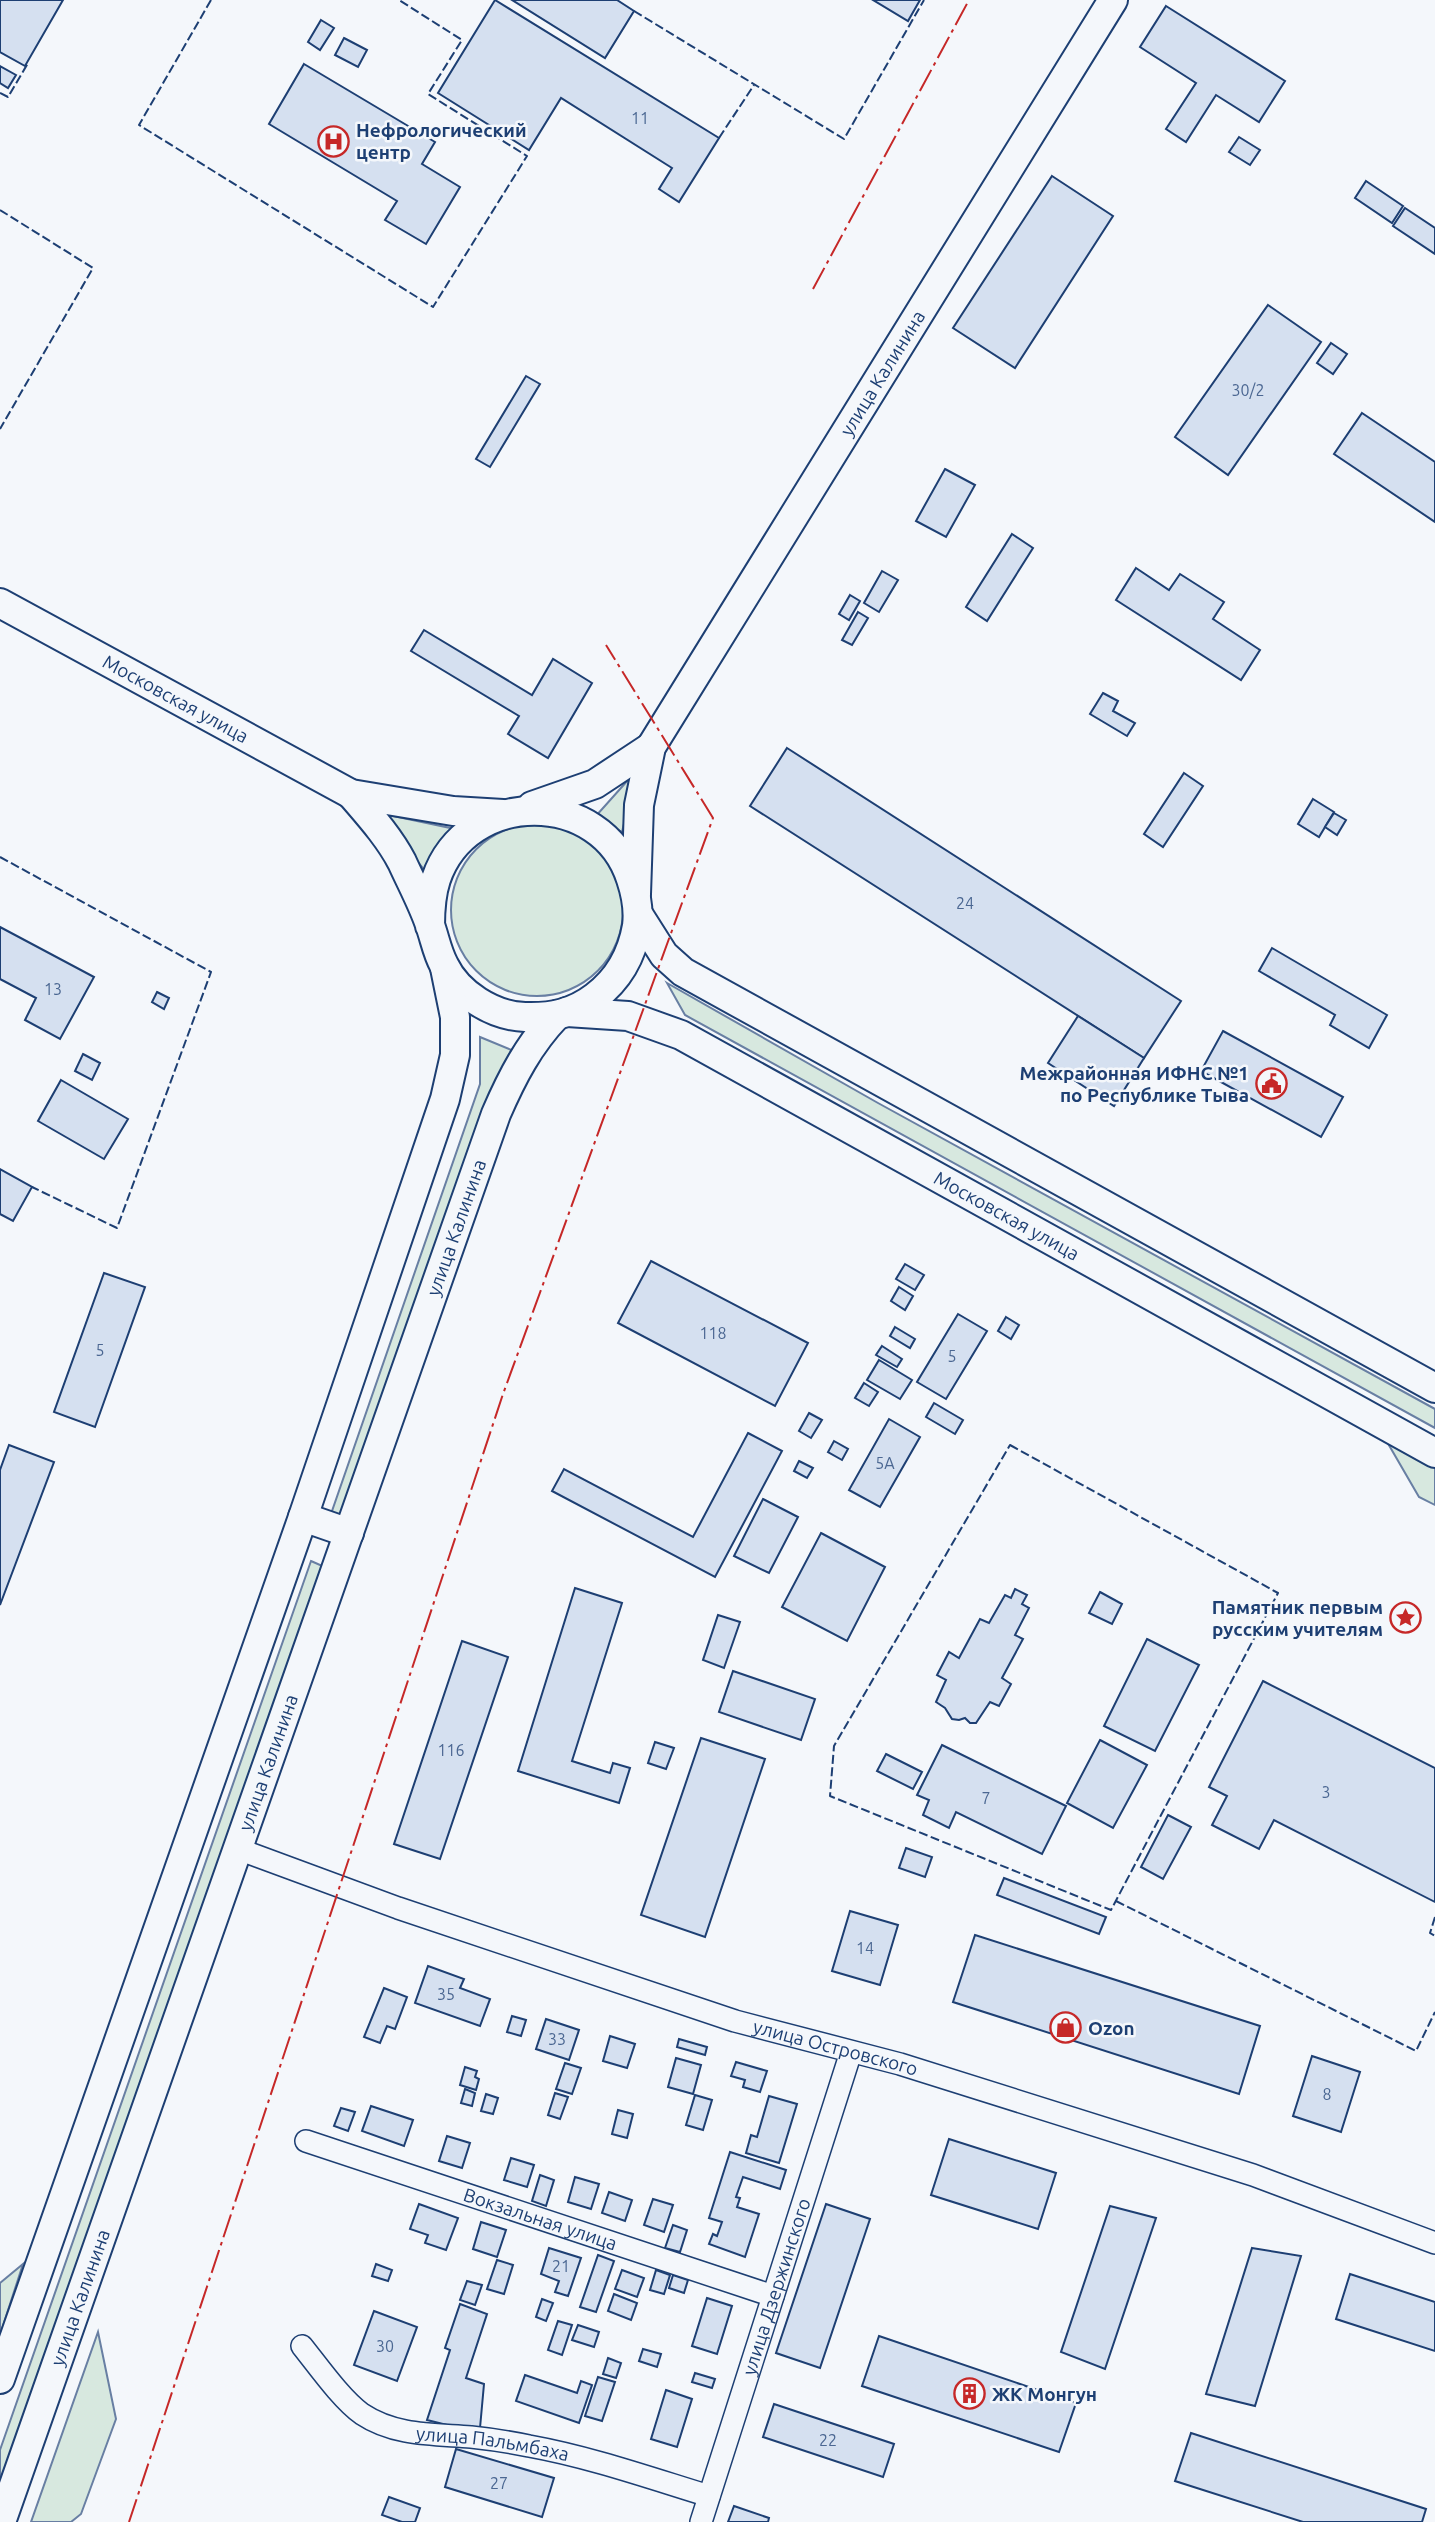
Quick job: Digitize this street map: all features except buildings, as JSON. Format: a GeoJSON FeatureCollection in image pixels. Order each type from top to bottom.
{"type":"FeatureCollection","features":[{"type":"Feature","properties":{"kind":"main road","name":"улица Калинина"},"geometry":{"type":"LineString","coordinates":[[637,904],[639,805],[643,774],[651,747],[1113,0]]}},
{"type":"Feature","properties":{"kind":"main road","name":"Московская улица"},"geometry":{"type":"LineString","coordinates":[[0,603],[351,794],[453,811],[510,813]]}},
{"type":"Feature","properties":{"kind":"main road","name":"улица Калинина"},"geometry":{"type":"LineString","coordinates":[[510,813],[564,797],[595,784],[651,747]]}},
{"type":"Feature","properties":{"kind":"main road","name":"Московская улица"},"geometry":{"type":"LineString","coordinates":[[351,794],[387,838],[401,860],[430,926]]}},
{"type":"Feature","properties":{"kind":"main road"},"geometry":{"type":"LineString","coordinates":[[0,2379],[303,1517],[445,1098],[455,1055],[455,1017],[444,968],[433,941],[430,901],[436,878],[447,857],[462,838],[481,824],[510,813],[543,810],[569,816],[593,828],[613,846],[628,868],[637,904],[664,955],[684,972],[1435,1388]]}},
{"type":"Feature","properties":{"kind":"main road"},"geometry":{"type":"LineString","coordinates":[[444,968],[463,991],[487,1007],[515,1016],[545,1018],[562,1014],[585,1005],[606,989],[623,968],[634,944],[637,904]]}},
{"type":"Feature","properties":{"kind":"main road","name":"улица Калинина"},"geometry":{"type":"LineString","coordinates":[[1,2522],[496,1114],[530,1047],[562,1014]]}},
{"type":"Feature","properties":{"kind":"main road","name":"Московская улица"},"geometry":{"type":"LineString","coordinates":[[562,1014],[628,1016],[681,1035],[1435,1453]]}},
{"type":"Feature","properties":{"kind":"main road"},"geometry":{"type":"LineString","coordinates":[[303,1517],[349,1533]]}},
{"type":"Feature","properties":{"kind":"street","name":"улица Островского"},"geometry":{"type":"LineString","coordinates":[[238,1849],[398,1908],[736,2021],[900,2064],[1253,2175],[1435,2243]]}},
{"type":"Feature","properties":{"kind":"street","name":"улица Дзержинского"},"geometry":{"type":"LineString","coordinates":[[701,2522],[851,2052]]}},
{"type":"Feature","properties":{"kind":"street","name":"Вокзальная улица"},"geometry":{"type":"LineString","coordinates":[[306,2141],[773,2296]]}},
{"type":"Feature","properties":{"kind":"street","name":"улица Пальмбаха"},"geometry":{"type":"LineString","coordinates":[[302,2346],[336,2388],[362,2414],[395,2429],[430,2436],[472,2438],[529,2446],[585,2458],[709,2496]]}},
{"type":"Feature","properties":{"kind":"shaded area"},"geometry":{"type":"Polygon","coordinates":[[[637,770],[622,832],[595,817],[637,770]]]}},
{"type":"Feature","properties":{"kind":"shaded area"},"geometry":{"type":"Polygon","coordinates":[[[379,813],[455,829],[426,872],[379,813]]]}},
{"type":"Feature","properties":{"kind":"shaded area"},"geometry":{"type":"Polygon","coordinates":[[[537,824],[570,831],[598,849],[616,877],[623,910],[616,943],[598,971],[570,989],[537,996],[504,989],[476,971],[458,943],[451,910],[458,877],[476,849],[504,831],[537,824]]]}},
{"type":"Feature","properties":{"kind":"shaded area"},"geometry":{"type":"Polygon","coordinates":[[[667,983],[878,1103],[1435,1409],[1435,1428],[685,1015],[667,983]]]}},
{"type":"Feature","properties":{"kind":"shaded area"},"geometry":{"type":"Polygon","coordinates":[[[480,1037],[521,1054],[343,1519],[331,1514],[480,1084],[480,1037]]]}},
{"type":"Feature","properties":{"kind":"shaded area"},"geometry":{"type":"Polygon","coordinates":[[[1386,1440],[1435,1467],[1435,1505],[1419,1497],[1386,1440]]]}},
{"type":"Feature","properties":{"kind":"shaded area"},"geometry":{"type":"Polygon","coordinates":[[[311,1561],[327,1568],[0,2501],[0,2450],[311,1561]]]}},
{"type":"Feature","properties":{"kind":"shaded area"},"geometry":{"type":"Polygon","coordinates":[[[23,2264],[0,2335],[0,2283],[23,2264]]]}},
{"type":"Feature","properties":{"kind":"shaded area"},"geometry":{"type":"Polygon","coordinates":[[[98,2332],[116,2419],[81,2514],[71,2522],[31,2522],[98,2332]]]}},
{"type":"Feature","properties":{"kind":"fence"},"geometry":{"type":"LineString","coordinates":[[211,0],[139,125],[433,307],[527,156],[428,94],[462,40],[399,0]]}},
{"type":"Feature","properties":{"kind":"fence"},"geometry":{"type":"LineString","coordinates":[[634,11],[844,139],[924,0]]}},
{"type":"Feature","properties":{"kind":"fence"},"geometry":{"type":"LineString","coordinates":[[0,93],[8,97],[28,63]]}},
{"type":"Feature","properties":{"kind":"fence"},"geometry":{"type":"LineString","coordinates":[[719,138],[754,85]]}},
{"type":"Feature","properties":{"kind":"fence"},"geometry":{"type":"LineString","coordinates":[[0,210],[93,268],[0,429]]}},
{"type":"Feature","properties":{"kind":"fence"},"geometry":{"type":"LineString","coordinates":[[0,857],[211,972],[117,1228],[32,1187]]}},
{"type":"Feature","properties":{"kind":"fence"},"geometry":{"type":"LineString","coordinates":[[1010,1445],[1278,1593],[1111,1910],[830,1796],[834,1746],[1010,1445]]}},
{"type":"Feature","properties":{"kind":"fence"},"geometry":{"type":"LineString","coordinates":[[1116,1901],[1416,2051],[1435,2012]]}},
{"type":"Feature","properties":{"kind":"fence"},"geometry":{"type":"LineString","coordinates":[[1435,1917],[1430,1933],[1435,1936]]}},
{"type":"Feature","properties":{"kind":"power"},"geometry":{"type":"LineString","coordinates":[[813,289],[969,0]]}},
{"type":"Feature","properties":{"kind":"power"},"geometry":{"type":"LineString","coordinates":[[129,2522],[503,1394],[713,818],[606,645]]}},
{"type":"Feature","properties":{"kind":"place","name":"Нефрологический центр"},"geometry":{"type":"Point","coordinates":[333,141]}},
{"type":"Feature","properties":{"kind":"place","name":"Межрайонная ИФНС №1 по Республике Тыва"},"geometry":{"type":"Point","coordinates":[1272,1084]}},
{"type":"Feature","properties":{"kind":"place","name":"Памятник первым русским учителям"},"geometry":{"type":"Point","coordinates":[1406,1618]}},
{"type":"Feature","properties":{"kind":"place","name":"Ozon"},"geometry":{"type":"Point","coordinates":[1065,2028]}},
{"type":"Feature","properties":{"kind":"place","name":"ЖК Монгун"},"geometry":{"type":"Point","coordinates":[969,2394]}}]}
